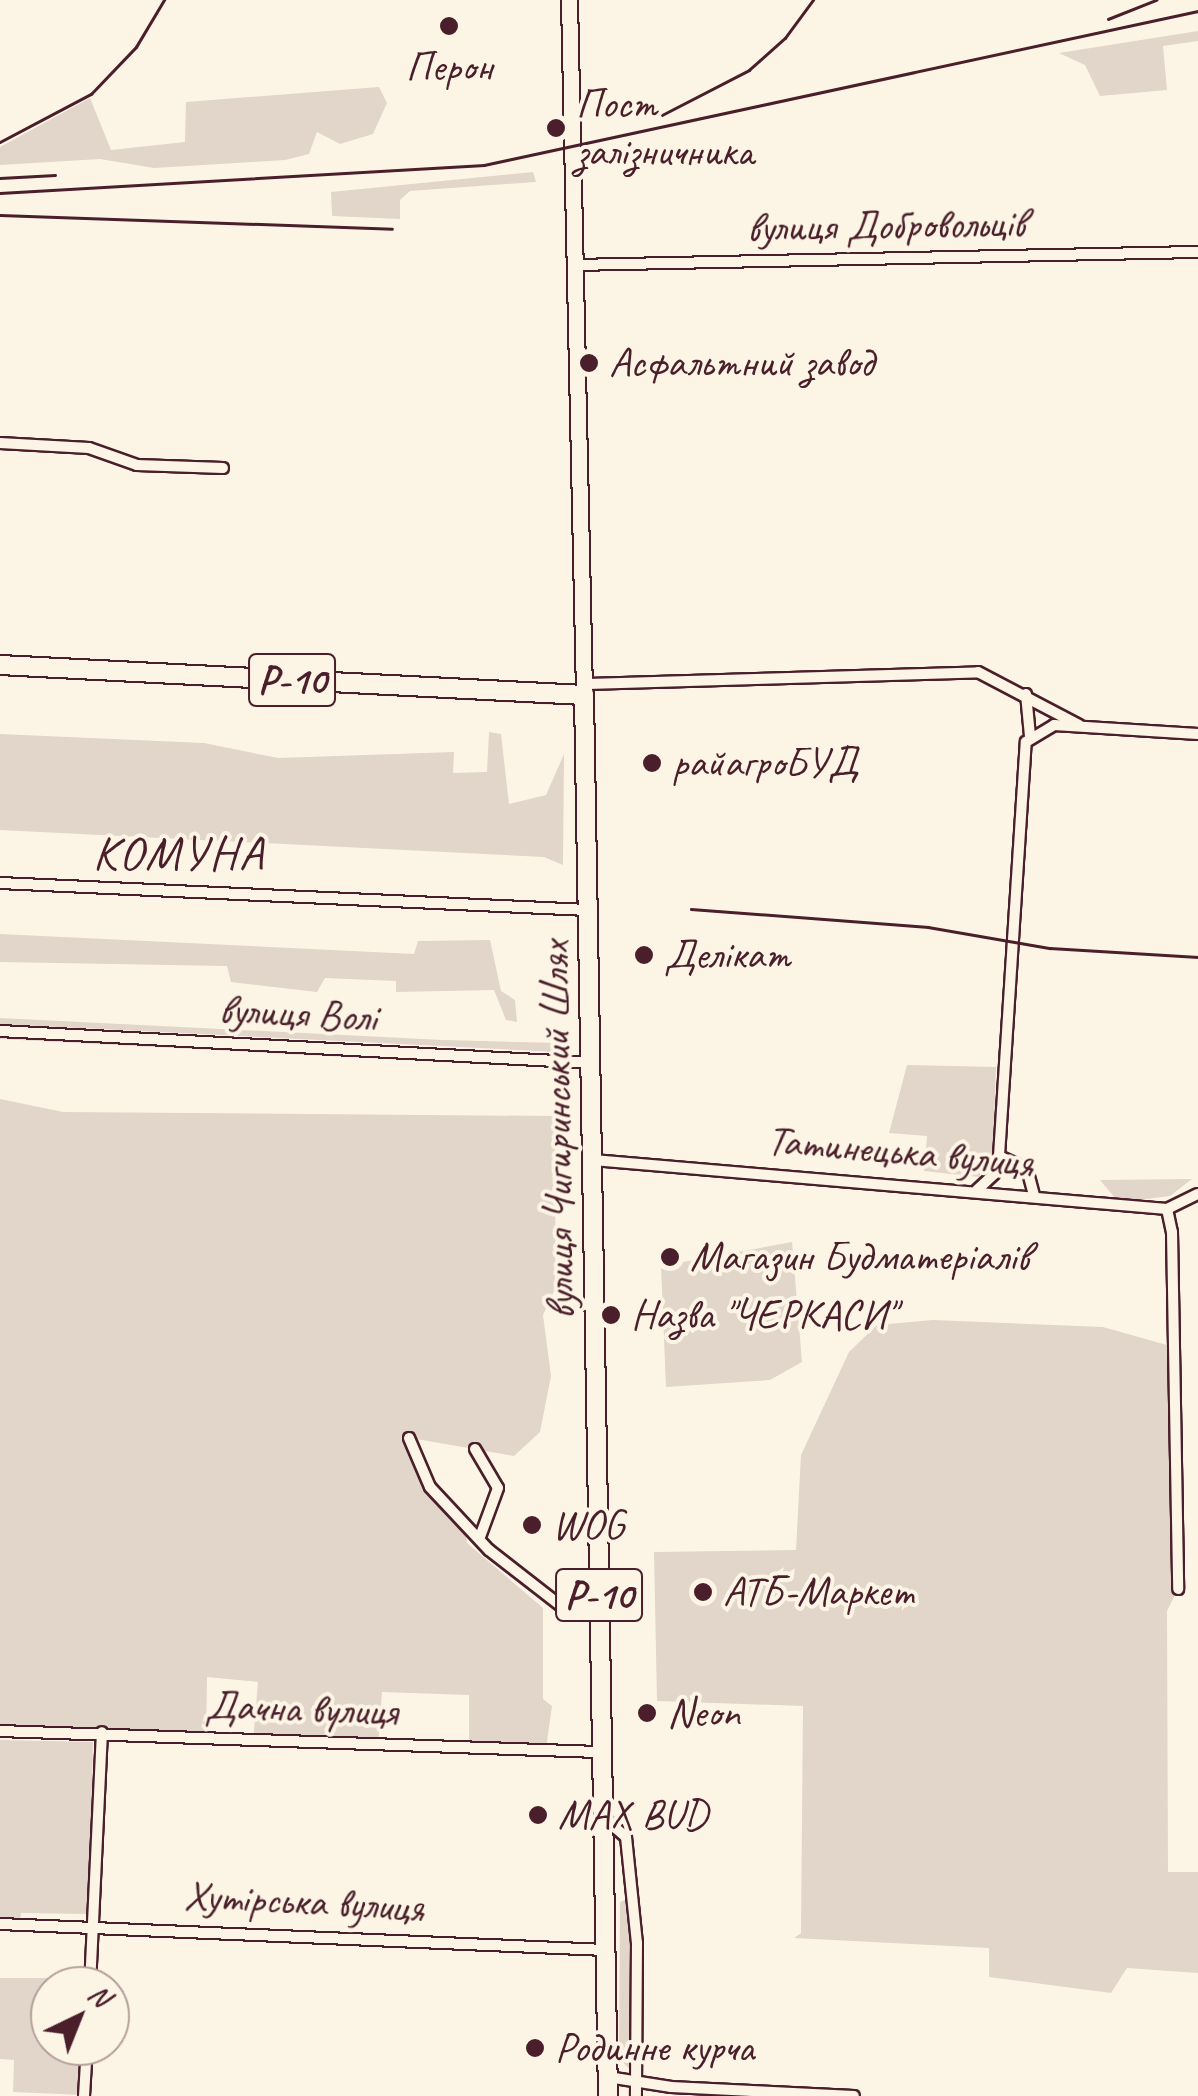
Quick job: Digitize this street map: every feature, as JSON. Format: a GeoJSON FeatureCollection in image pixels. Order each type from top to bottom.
{"type":"FeatureCollection","features":[{"type":"Feature","properties":{"kind":"main road","name":"вулиця Чигиринський Шлях"},"geometry":{"type":"LineString","coordinates":[[570,0],[608,2086]]}},
{"type":"Feature","properties":{"kind":"main road","name":"Р-10"},"geometry":{"type":"LineString","coordinates":[[0,665],[584,689]]}},
{"type":"Feature","properties":{"kind":"street","name":"вулиця Добровольців"},"geometry":{"type":"LineString","coordinates":[[576,264],[1198,252]]}},
{"type":"Feature","properties":{"kind":"street"},"geometry":{"type":"LineString","coordinates":[[0,443],[89,448],[137,465],[223,468]]}},
{"type":"Feature","properties":{"kind":"street"},"geometry":{"type":"LineString","coordinates":[[584,689],[972,672],[1026,694],[1080,725]]}},
{"type":"Feature","properties":{"kind":"street"},"geometry":{"type":"LineString","coordinates":[[977,1190],[994,1174],[999,1156],[1023,750],[1030,736],[1026,694]]}},
{"type":"Feature","properties":{"kind":"street"},"geometry":{"type":"LineString","coordinates":[[1030,736],[1054,725],[1198,734]]}},
{"type":"Feature","properties":{"kind":"street"},"geometry":{"type":"LineString","coordinates":[[0,883],[589,910]]}},
{"type":"Feature","properties":{"kind":"street","name":"вулиця Волі"},"geometry":{"type":"LineString","coordinates":[[0,1031],[592,1063]]}},
{"type":"Feature","properties":{"kind":"street"},"geometry":{"type":"LineString","coordinates":[[999,1156],[1027,1169],[1034,1196]]}},
{"type":"Feature","properties":{"kind":"street","name":"Татинецька вулиця"},"geometry":{"type":"LineString","coordinates":[[593,1160],[1166,1208],[1198,1194]]}},
{"type":"Feature","properties":{"kind":"street"},"geometry":{"type":"LineString","coordinates":[[1166,1208],[1172,1232],[1178,1589]]}},
{"type":"Feature","properties":{"kind":"street"},"geometry":{"type":"LineString","coordinates":[[410,1438],[430,1487],[547,1600],[561,1606]]}},
{"type":"Feature","properties":{"kind":"street"},"geometry":{"type":"LineString","coordinates":[[476,1449],[498,1488],[480,1537]]}},
{"type":"Feature","properties":{"kind":"street","name":"Дачна вулиця"},"geometry":{"type":"LineString","coordinates":[[0,1730],[599,1752]]}},
{"type":"Feature","properties":{"kind":"street"},"geometry":{"type":"LineString","coordinates":[[91,1966],[102,1732]]}},
{"type":"Feature","properties":{"kind":"street"},"geometry":{"type":"LineString","coordinates":[[604,1818],[626,1837],[638,1942],[636,2096]]}},
{"type":"Feature","properties":{"kind":"street","name":"Хутірська вулиця"},"geometry":{"type":"LineString","coordinates":[[0,1924],[604,1950]]}},
{"type":"Feature","properties":{"kind":"street"},"geometry":{"type":"LineString","coordinates":[[84,2096],[86,2066]]}},
{"type":"Feature","properties":{"kind":"street"},"geometry":{"type":"LineString","coordinates":[[608,2086],[636,2082],[854,2096]]}},
{"type":"Feature","properties":{"kind":"shaded area"},"geometry":{"type":"Polygon","coordinates":[[[1198,31],[1198,41],[1163,46],[1167,90],[1100,96],[1085,65],[1059,53],[1198,31]]]}},
{"type":"Feature","properties":{"kind":"shaded area"},"geometry":{"type":"Polygon","coordinates":[[[379,87],[387,103],[373,134],[340,144],[317,132],[309,154],[285,160],[154,168],[100,159],[0,165],[0,147],[90,98],[111,150],[185,142],[186,102],[379,87]]]}},
{"type":"Feature","properties":{"kind":"shaded area"},"geometry":{"type":"Polygon","coordinates":[[[533,172],[536,182],[410,191],[400,200],[400,219],[332,216],[331,192],[533,172]]]}},
{"type":"Feature","properties":{"kind":"shaded area"},"geometry":{"type":"Polygon","coordinates":[[[0,669],[552,699],[556,705],[0,676],[0,669]]]}},
{"type":"Feature","properties":{"kind":"shaded area"},"geometry":{"type":"Polygon","coordinates":[[[489,732],[501,734],[509,804],[546,795],[564,754],[563,865],[544,857],[0,830],[0,734],[204,743],[278,758],[454,752],[453,773],[487,772],[489,732]]]}},
{"type":"Feature","properties":{"kind":"shaded area"},"geometry":{"type":"Polygon","coordinates":[[[0,934],[414,954],[418,941],[490,940],[501,991],[515,1000],[517,1022],[506,1020],[494,990],[396,992],[396,981],[325,978],[317,992],[231,982],[227,966],[0,962],[0,934]]]}},
{"type":"Feature","properties":{"kind":"shaded area"},"geometry":{"type":"Polygon","coordinates":[[[0,1018],[560,1043],[558,1052],[0,1024],[0,1018]]]}},
{"type":"Feature","properties":{"kind":"shaded area"},"geometry":{"type":"Polygon","coordinates":[[[0,1033],[557,1063],[557,1068],[0,1039],[0,1033]]]}},
{"type":"Feature","properties":{"kind":"shaded area"},"geometry":{"type":"Polygon","coordinates":[[[907,1065],[996,1067],[993,1151],[979,1177],[924,1171],[927,1136],[889,1133],[907,1065]]]}},
{"type":"Feature","properties":{"kind":"shaded area"},"geometry":{"type":"Polygon","coordinates":[[[0,1099],[63,1112],[556,1116],[555,1289],[543,1315],[551,1376],[540,1432],[514,1456],[405,1437],[418,1476],[464,1525],[467,1543],[543,1608],[543,1699],[552,1706],[546,1748],[469,1745],[469,1695],[382,1692],[378,1747],[253,1742],[258,1682],[207,1677],[206,1739],[0,1731],[0,1099]]]}},
{"type":"Feature","properties":{"kind":"shaded area"},"geometry":{"type":"Polygon","coordinates":[[[1192,1179],[1170,1196],[1129,1201],[1115,1198],[1100,1180],[1192,1179]]]}},
{"type":"Feature","properties":{"kind":"shaded area"},"geometry":{"type":"Polygon","coordinates":[[[792,1242],[802,1362],[770,1380],[666,1387],[661,1266],[792,1242]]]}},
{"type":"Feature","properties":{"kind":"shaded area"},"geometry":{"type":"Polygon","coordinates":[[[933,1320],[1103,1327],[1174,1347],[1178,1589],[1167,1611],[1168,1872],[1198,1872],[1198,1973],[1127,1968],[1111,1993],[989,1977],[989,1948],[794,1938],[801,1933],[803,1706],[657,1701],[654,1552],[796,1550],[801,1455],[849,1352],[877,1325],[933,1320]]]}},
{"type":"Feature","properties":{"kind":"shaded area"},"geometry":{"type":"Polygon","coordinates":[[[0,1740],[93,1742],[89,1914],[21,1913],[20,1922],[0,1921],[0,1740]]]}},
{"type":"Feature","properties":{"kind":"shaded area"},"geometry":{"type":"Polygon","coordinates":[[[630,1898],[634,1910],[634,2073],[619,2059],[620,1902],[630,1898]]]}},
{"type":"Feature","properties":{"kind":"shaded area"},"geometry":{"type":"Polygon","coordinates":[[[0,1978],[30,1978],[30,2066],[84,2066],[83,2095],[13,2092],[14,2060],[0,2059],[0,1978]]]}},
{"type":"Feature","properties":{"kind":"railway"},"geometry":{"type":"LineString","coordinates":[[0,142],[91,94],[136,47],[164,0]]}},
{"type":"Feature","properties":{"kind":"railway"},"geometry":{"type":"LineString","coordinates":[[662,115],[749,70],[785,38],[813,0]]}},
{"type":"Feature","properties":{"kind":"railway"},"geometry":{"type":"LineString","coordinates":[[1108,19],[1156,0]]}},
{"type":"Feature","properties":{"kind":"railway"},"geometry":{"type":"LineString","coordinates":[[0,193],[484,165],[1198,11]]}},
{"type":"Feature","properties":{"kind":"railway"},"geometry":{"type":"LineString","coordinates":[[0,178],[55,175]]}},
{"type":"Feature","properties":{"kind":"railway"},"geometry":{"type":"LineString","coordinates":[[0,215],[392,229]]}},
{"type":"Feature","properties":{"kind":"railway"},"geometry":{"type":"LineString","coordinates":[[691,909],[928,927],[1050,948],[1198,957]]}},
{"type":"Feature","properties":{"kind":"place","name":"Перон"},"geometry":{"type":"Point","coordinates":[449,26]}},
{"type":"Feature","properties":{"kind":"place","name":"Пост залізничника"},"geometry":{"type":"Point","coordinates":[556,128]}},
{"type":"Feature","properties":{"kind":"place","name":"Асфальтний завод"},"geometry":{"type":"Point","coordinates":[589,363]}},
{"type":"Feature","properties":{"kind":"place","name":"райагроБУД"},"geometry":{"type":"Point","coordinates":[652,763]}},
{"type":"Feature","properties":{"kind":"place","name":"Делікат"},"geometry":{"type":"Point","coordinates":[644,955]}},
{"type":"Feature","properties":{"kind":"place","name":"Магазин Будматеріалів"},"geometry":{"type":"Point","coordinates":[670,1257]}},
{"type":"Feature","properties":{"kind":"place","name":"Назва \"ЧЕРКАСИ\""},"geometry":{"type":"Point","coordinates":[611,1315]}},
{"type":"Feature","properties":{"kind":"place","name":"WOG"},"geometry":{"type":"Point","coordinates":[532,1525]}},
{"type":"Feature","properties":{"kind":"place","name":"АТБ-Маркет"},"geometry":{"type":"Point","coordinates":[703,1592]}},
{"type":"Feature","properties":{"kind":"place","name":"Neon"},"geometry":{"type":"Point","coordinates":[647,1713]}},
{"type":"Feature","properties":{"kind":"place","name":"MAX BUD"},"geometry":{"type":"Point","coordinates":[538,1815]}},
{"type":"Feature","properties":{"kind":"place","name":"Родинне курча"},"geometry":{"type":"Point","coordinates":[535,2048]}},
{"type":"Feature","properties":{"kind":"district","name":"КОМУНА"},"geometry":{"type":"Point","coordinates":[179,854]}}]}
